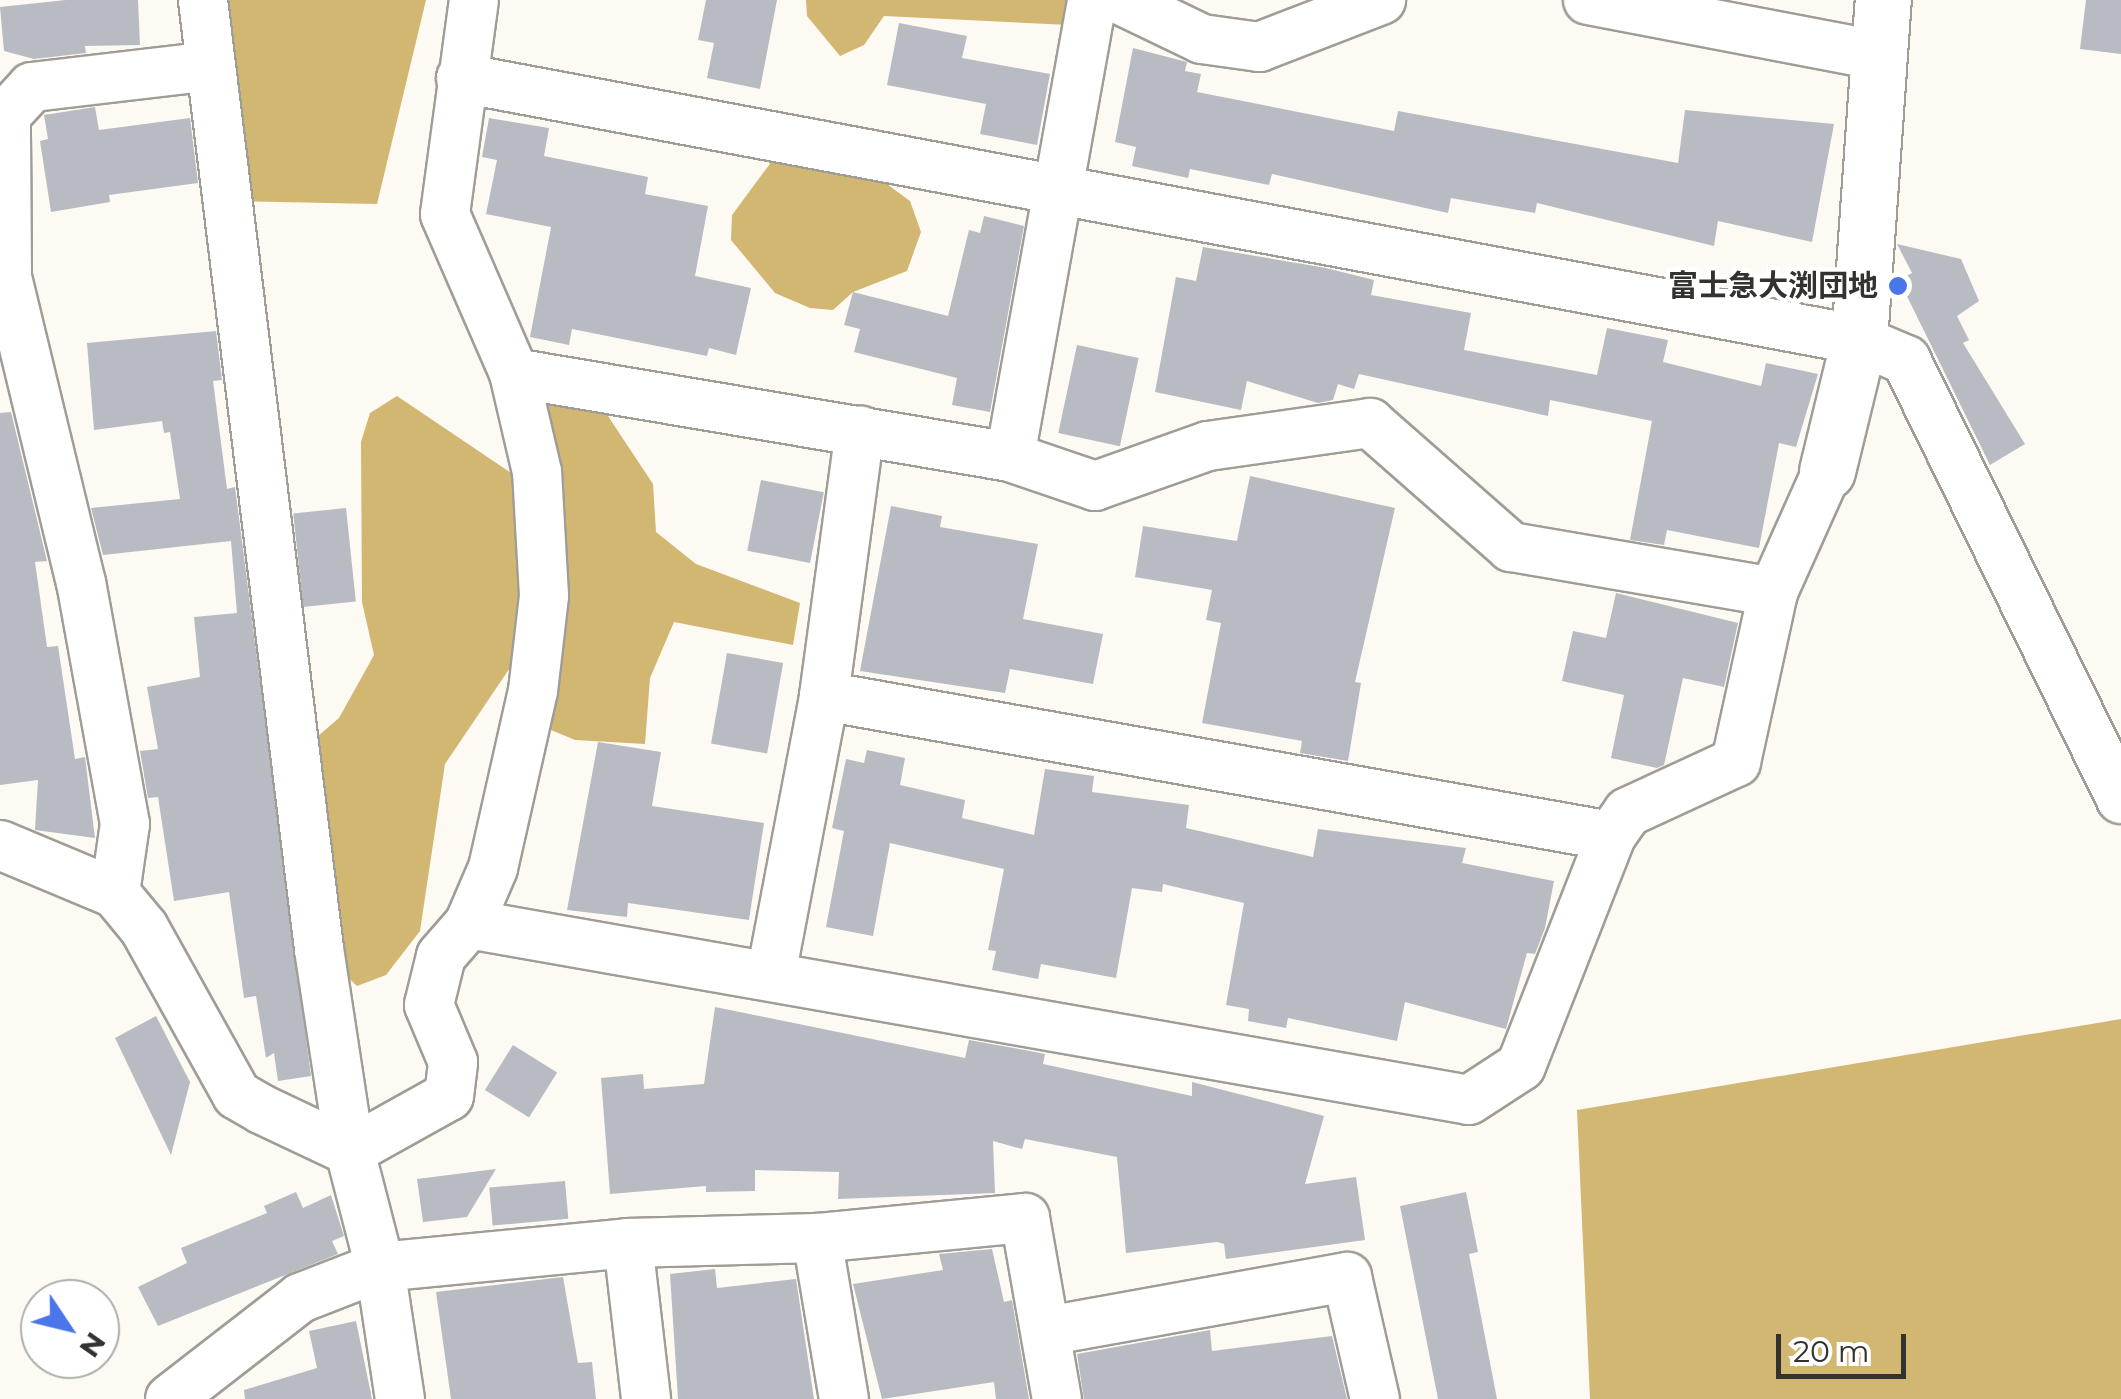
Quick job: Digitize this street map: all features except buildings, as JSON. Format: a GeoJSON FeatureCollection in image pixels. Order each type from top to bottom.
{"type":"FeatureCollection","features":[{"type":"Feature","properties":{"kind":"street"},"geometry":{"type":"LineString","coordinates":[[203,0],[350,1151],[380,1267],[400,1399]]}},
{"type":"Feature","properties":{"kind":"street"},"geometry":{"type":"LineString","coordinates":[[350,1151],[449,1096],[452,1062],[429,1004],[440,956],[469,924],[493,868],[527,720],[544,596],[537,472],[514,373],[445,214],[474,0]]}},
{"type":"Feature","properties":{"kind":"street"},"geometry":{"type":"LineString","coordinates":[[1010,456],[1092,0]]}},
{"type":"Feature","properties":{"kind":"street"},"geometry":{"type":"LineString","coordinates":[[1121,0],[1202,39],[1259,47],[1357,4]]}},
{"type":"Feature","properties":{"kind":"street"},"geometry":{"type":"LineString","coordinates":[[469,924],[1469,1100],[1521,1066],[1611,836],[1628,812],[1736,762],[1772,592],[1827,471],[1859,340],[1876,55],[1883,0]]}},
{"type":"Feature","properties":{"kind":"street"},"geometry":{"type":"LineString","coordinates":[[1603,1],[1876,55]]}},
{"type":"Feature","properties":{"kind":"street"},"geometry":{"type":"LineString","coordinates":[[115,893],[125,824],[81,583],[7,276],[6,116],[32,86],[210,66]]}},
{"type":"Feature","properties":{"kind":"street"},"geometry":{"type":"LineString","coordinates":[[461,78],[1056,185],[1859,340],[1906,360],[2121,799]]}},
{"type":"Feature","properties":{"kind":"street"},"geometry":{"type":"LineString","coordinates":[[514,373],[1010,456],[1095,486],[1208,446],[1370,423],[1512,548],[1772,592]]}},
{"type":"Feature","properties":{"kind":"street"},"geometry":{"type":"LineString","coordinates":[[771,975],[824,696],[860,430]]}},
{"type":"Feature","properties":{"kind":"street"},"geometry":{"type":"LineString","coordinates":[[824,696],[1611,836]]}},
{"type":"Feature","properties":{"kind":"street"},"geometry":{"type":"LineString","coordinates":[[0,846],[115,893],[144,928],[236,1095],[350,1151]]}},
{"type":"Feature","properties":{"kind":"street"},"geometry":{"type":"LineString","coordinates":[[170,1399],[300,1298],[380,1267],[628,1242],[817,1238],[1025,1218],[1057,1399]]}},
{"type":"Feature","properties":{"kind":"street"},"geometry":{"type":"LineString","coordinates":[[817,1238],[844,1399]]}},
{"type":"Feature","properties":{"kind":"street"},"geometry":{"type":"LineString","coordinates":[[628,1242],[646,1399]]}},
{"type":"Feature","properties":{"kind":"street"},"geometry":{"type":"LineString","coordinates":[[1047,1331],[1347,1277],[1374,1399]]}},
{"type":"Feature","properties":{"kind":"shaded area"},"geometry":{"type":"Polygon","coordinates":[[[203,0],[426,0],[377,204],[228,201],[203,0]]]}},
{"type":"Feature","properties":{"kind":"shaded area"},"geometry":{"type":"Polygon","coordinates":[[[806,0],[1090,0],[1069,25],[884,16],[864,45],[840,56],[807,16],[806,0]]]}},
{"type":"Feature","properties":{"kind":"shaded area"},"geometry":{"type":"Polygon","coordinates":[[[778,153],[872,173],[910,201],[921,232],[907,271],[853,292],[833,310],[810,308],[775,293],[731,240],[732,215],[778,153]]]}},
{"type":"Feature","properties":{"kind":"shaded area"},"geometry":{"type":"Polygon","coordinates":[[[534,376],[594,395],[653,484],[656,532],[696,564],[800,603],[793,645],[674,622],[650,678],[645,744],[575,740],[527,720],[524,647],[445,764],[420,931],[386,975],[357,986],[319,949],[298,753],[339,718],[374,655],[362,602],[361,442],[370,413],[397,396],[511,473],[528,526],[534,376]]]}},
{"type":"Feature","properties":{"kind":"shaded area"},"geometry":{"type":"Polygon","coordinates":[[[2121,1019],[2121,1399],[1590,1399],[1577,1110],[2121,1019]]]}},
{"type":"Feature","properties":{"kind":"place","name":"富士急大渕団地"},"geometry":{"type":"Point","coordinates":[1898,286]}}]}
